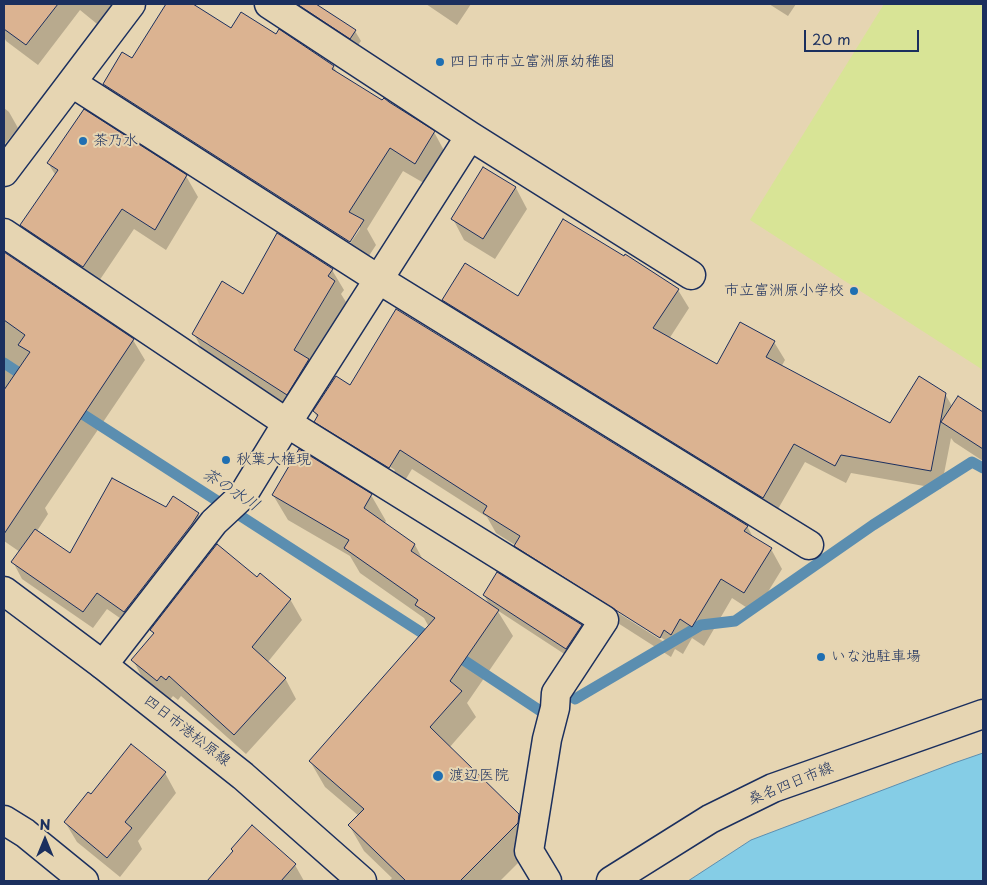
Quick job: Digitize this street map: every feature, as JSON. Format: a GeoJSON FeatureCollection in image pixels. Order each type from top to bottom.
{"type":"FeatureCollection","features":[{"type":"Feature","properties":{"kind":"street"},"geometry":{"type":"LineString","coordinates":[[4,172],[131,4]]}},
{"type":"Feature","properties":{"kind":"street"},"geometry":{"type":"LineString","coordinates":[[269,4],[470,136],[692,274]]}},
{"type":"Feature","properties":{"kind":"street"},"geometry":{"type":"LineString","coordinates":[[72,83],[378,279],[809,545]]}},
{"type":"Feature","properties":{"kind":"street"},"geometry":{"type":"LineString","coordinates":[[103,665],[214,522],[243,496],[287,423],[470,136]]}},
{"type":"Feature","properties":{"kind":"street"},"geometry":{"type":"LineString","coordinates":[[4,234],[287,423],[604,620],[556,693],[555,708],[547,739],[529,851],[547,881]]}},
{"type":"Feature","properties":{"kind":"street","name":"四日市港松原線"},"geometry":{"type":"LineString","coordinates":[[4,591],[103,665],[243,776],[362,881]]}},
{"type":"Feature","properties":{"kind":"street","name":"桑名四日市線"},"geometry":{"type":"LineString","coordinates":[[611,881],[710,819],[773,788],[983,714]]}},
{"type":"Feature","properties":{"kind":"street"},"geometry":{"type":"LineString","coordinates":[[4,820],[25,833],[84,881]]}},
{"type":"Feature","properties":{"kind":"green space"},"geometry":{"type":"Polygon","coordinates":[[[884,4],[983,4],[983,370],[750,220],[884,4]]]}},
{"type":"Feature","properties":{"kind":"water"},"geometry":{"type":"Polygon","coordinates":[[[983,753],[983,881],[688,881],[751,840],[983,753]]]}},
{"type":"Feature","properties":{"kind":"building"},"geometry":{"type":"Polygon","coordinates":[[[4,4],[58,4],[26,45],[4,29],[4,4]]]}},
{"type":"Feature","properties":{"kind":"building"},"geometry":{"type":"Polygon","coordinates":[[[166,4],[193,4],[231,28],[241,12],[276,34],[279,29],[334,66],[332,69],[382,100],[384,98],[435,131],[415,164],[390,148],[349,212],[364,220],[350,242],[103,84],[122,52],[132,58],[166,4]]]}},
{"type":"Feature","properties":{"kind":"building"},"geometry":{"type":"Polygon","coordinates":[[[297,4],[316,4],[356,30],[350,39],[297,4]]]}},
{"type":"Feature","properties":{"kind":"building"},"geometry":{"type":"Polygon","coordinates":[[[84,109],[187,175],[155,230],[122,209],[83,267],[20,225],[58,170],[47,163],[84,109]]]}},
{"type":"Feature","properties":{"kind":"building"},"geometry":{"type":"Polygon","coordinates":[[[483,167],[516,187],[483,239],[451,219],[483,167]]]}},
{"type":"Feature","properties":{"kind":"building"},"geometry":{"type":"Polygon","coordinates":[[[563,219],[624,256],[625,254],[679,289],[653,328],[717,364],[740,322],[775,341],[766,357],[890,423],[919,376],[946,393],[931,471],[841,455],[835,466],[794,444],[763,498],[442,300],[465,263],[518,296],[563,219]]]}},
{"type":"Feature","properties":{"kind":"building"},"geometry":{"type":"Polygon","coordinates":[[[277,233],[333,269],[328,276],[335,281],[294,350],[309,359],[287,395],[192,334],[222,281],[243,294],[277,233]]]}},
{"type":"Feature","properties":{"kind":"building"},"geometry":{"type":"Polygon","coordinates":[[[4,252],[134,339],[4,534],[4,390],[30,352],[18,345],[25,335],[4,320],[4,252]]]}},
{"type":"Feature","properties":{"kind":"building"},"geometry":{"type":"Polygon","coordinates":[[[396,309],[748,526],[744,531],[772,548],[744,593],[721,579],[692,627],[680,619],[671,635],[664,630],[660,638],[514,546],[520,536],[483,513],[487,506],[400,450],[389,468],[314,422],[318,415],[313,411],[336,376],[350,385],[396,309]]]}},
{"type":"Feature","properties":{"kind":"building"},"geometry":{"type":"Polygon","coordinates":[[[958,396],[983,412],[983,449],[941,422],[958,396]]]}},
{"type":"Feature","properties":{"kind":"building"},"geometry":{"type":"Polygon","coordinates":[[[299,449],[372,494],[364,508],[415,544],[411,551],[499,610],[450,681],[462,691],[430,727],[519,814],[518,823],[460,881],[406,881],[348,825],[364,809],[309,761],[435,618],[415,605],[418,600],[344,548],[349,540],[272,495],[299,449]]]}},
{"type":"Feature","properties":{"kind":"building"},"geometry":{"type":"Polygon","coordinates":[[[112,478],[166,507],[173,496],[199,513],[124,612],[97,593],[83,612],[11,562],[35,529],[70,553],[112,478]]]}},
{"type":"Feature","properties":{"kind":"building"},"geometry":{"type":"Polygon","coordinates":[[[217,544],[257,577],[260,573],[291,599],[252,647],[286,678],[234,735],[169,676],[166,680],[161,676],[157,681],[131,660],[154,633],[150,630],[217,544]]]}},
{"type":"Feature","properties":{"kind":"building"},"geometry":{"type":"Polygon","coordinates":[[[497,572],[582,625],[566,649],[483,595],[497,572]]]}},
{"type":"Feature","properties":{"kind":"building"},"geometry":{"type":"Polygon","coordinates":[[[131,744],[166,772],[125,822],[132,828],[107,858],[64,822],[88,792],[91,794],[131,744]]]}},
{"type":"Feature","properties":{"kind":"building"},"geometry":{"type":"Polygon","coordinates":[[[252,825],[296,864],[281,881],[207,881],[233,851],[231,849],[252,825]]]}},
{"type":"Feature","properties":{"kind":"waterway","name":"茶の水川"},"geometry":{"type":"LineString","coordinates":[[4,363],[30,380]]}},
{"type":"Feature","properties":{"kind":"waterway","name":"茶の水川"},"geometry":{"type":"LineString","coordinates":[[70,406],[433,640]]}},
{"type":"Feature","properties":{"kind":"waterway"},"geometry":{"type":"LineString","coordinates":[[575,699],[701,625],[735,621],[873,525],[972,462],[983,468]]}},
{"type":"Feature","properties":{"kind":"waterway"},"geometry":{"type":"LineString","coordinates":[[453,653],[545,714]]}},
{"type":"Feature","properties":{"kind":"place","name":"四日市市立富洲原幼稚園"},"geometry":{"type":"Point","coordinates":[440,62]}},
{"type":"Feature","properties":{"kind":"place","name":"茶乃水"},"geometry":{"type":"Point","coordinates":[83,141]}},
{"type":"Feature","properties":{"kind":"place","name":"市立富洲原小学校"},"geometry":{"type":"Point","coordinates":[854,291]}},
{"type":"Feature","properties":{"kind":"place","name":"秋葉大権現"},"geometry":{"type":"Point","coordinates":[226,460]}},
{"type":"Feature","properties":{"kind":"place","name":"いな池駐車場"},"geometry":{"type":"Point","coordinates":[821,657]}},
{"type":"Feature","properties":{"kind":"place","name":"渡辺医院"},"geometry":{"type":"Point","coordinates":[438,776]}}]}
